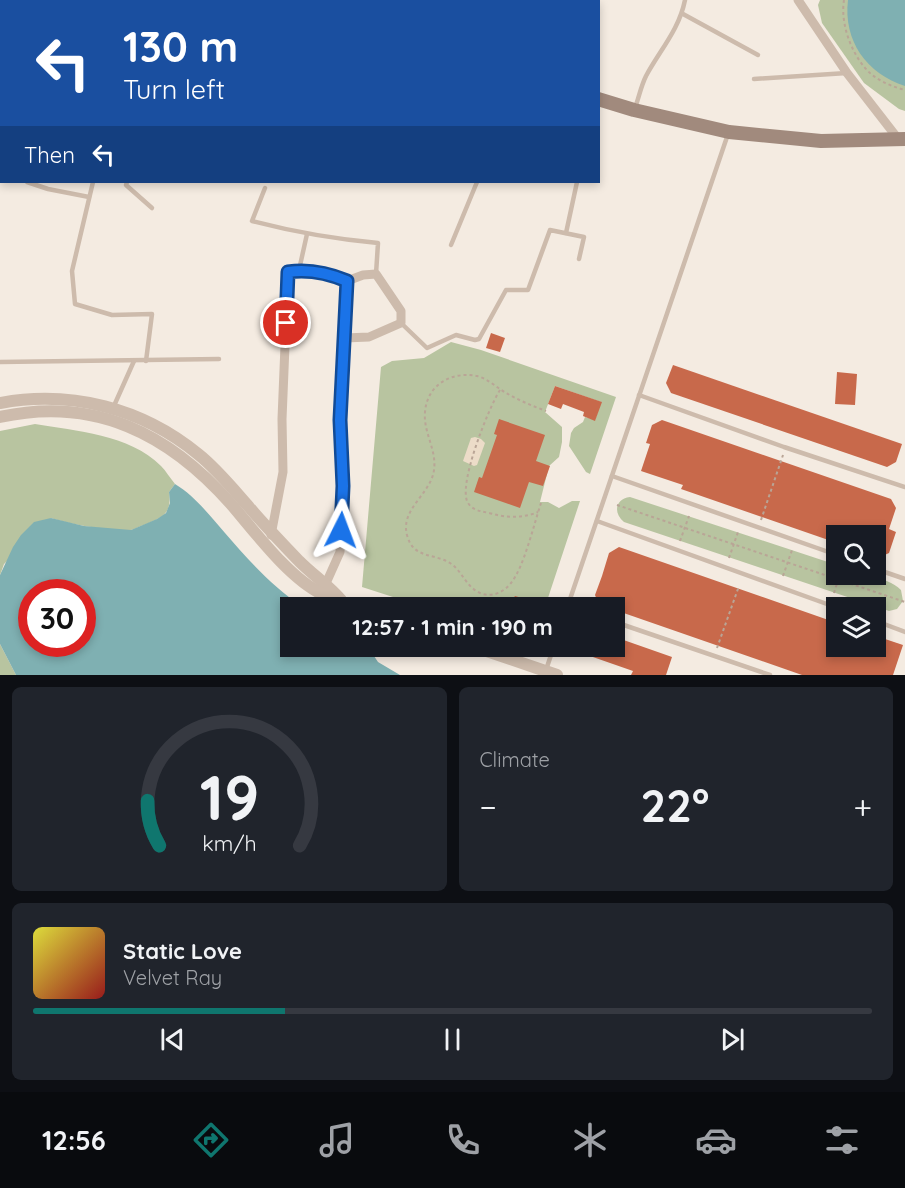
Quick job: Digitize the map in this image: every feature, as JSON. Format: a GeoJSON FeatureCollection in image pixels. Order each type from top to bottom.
{"type":"FeatureCollection","features":[{"type":"Feature","properties":{"kind":"main road"},"geometry":{"type":"LineString","coordinates":[[600,102],[729,132],[821,141],[902,140]]}},
{"type":"Feature","properties":{"kind":"street"},"geometry":{"type":"LineString","coordinates":[[798,0],[848,73],[902,140]]}},
{"type":"Feature","properties":{"kind":"street"},"geometry":{"type":"LineString","coordinates":[[269,538],[283,472],[282,419],[288,272],[299,270],[331,274],[347,281],[363,275],[376,274],[401,311],[401,323],[369,337],[345,338]]}},
{"type":"Feature","properties":{"kind":"street"},"geometry":{"type":"LineString","coordinates":[[323,588],[340,552],[343,486],[340,420],[347,281]]}},
{"type":"Feature","properties":{"kind":"street"},"geometry":{"type":"LineString","coordinates":[[0,403],[36,398],[89,402],[113,408],[151,423],[195,459],[225,489],[305,583],[323,588],[337,597]]}},
{"type":"Feature","properties":{"kind":"street"},"geometry":{"type":"LineString","coordinates":[[110,421],[113,408]]}},
{"type":"Feature","properties":{"kind":"street"},"geometry":{"type":"LineString","coordinates":[[0,417],[23,412],[53,411],[80,414],[132,428],[195,459]]}},
{"type":"Feature","properties":{"kind":"street"},"geometry":{"type":"LineString","coordinates":[[504,657],[551,673]]}},
{"type":"Feature","properties":{"kind":"lane"},"geometry":{"type":"LineString","coordinates":[[634,110],[645,78],[672,35],[682,14],[685,0]]}},
{"type":"Feature","properties":{"kind":"lane"},"geometry":{"type":"LineString","coordinates":[[682,14],[759,55]]}},
{"type":"Feature","properties":{"kind":"lane"},"geometry":{"type":"LineString","coordinates":[[754,79],[848,73]]}},
{"type":"Feature","properties":{"kind":"lane"},"geometry":{"type":"LineString","coordinates":[[572,597],[729,132]]}},
{"type":"Feature","properties":{"kind":"lane"},"geometry":{"type":"LineString","coordinates":[[30,183],[89,197]]}},
{"type":"Feature","properties":{"kind":"lane"},"geometry":{"type":"LineString","coordinates":[[93,183],[72,271],[75,304],[112,315],[152,314],[146,361]]}},
{"type":"Feature","properties":{"kind":"lane"},"geometry":{"type":"LineString","coordinates":[[127,183],[126,185],[152,208]]}},
{"type":"Feature","properties":{"kind":"lane"},"geometry":{"type":"LineString","coordinates":[[451,245],[477,183]]}},
{"type":"Feature","properties":{"kind":"lane"},"geometry":{"type":"LineString","coordinates":[[566,233],[577,183]]}},
{"type":"Feature","properties":{"kind":"lane"},"geometry":{"type":"LineString","coordinates":[[265,188],[252,221],[328,239],[378,243],[376,274]]}},
{"type":"Feature","properties":{"kind":"lane"},"geometry":{"type":"LineString","coordinates":[[401,323],[427,348],[456,335],[474,340],[479,339],[506,290],[528,290],[550,230],[584,237],[579,259]]}},
{"type":"Feature","properties":{"kind":"lane"},"geometry":{"type":"LineString","coordinates":[[299,270],[307,234]]}},
{"type":"Feature","properties":{"kind":"lane"},"geometry":{"type":"LineString","coordinates":[[0,362],[219,360]]}},
{"type":"Feature","properties":{"kind":"lane"},"geometry":{"type":"LineString","coordinates":[[113,408],[134,362]]}},
{"type":"Feature","properties":{"kind":"lane"},"geometry":{"type":"LineString","coordinates":[[639,395],[905,487]]}},
{"type":"Feature","properties":{"kind":"lane"},"geometry":{"type":"LineString","coordinates":[[612,476],[826,551]]}},
{"type":"Feature","properties":{"kind":"lane"},"geometry":{"type":"LineString","coordinates":[[597,521],[826,604]]}},
{"type":"Feature","properties":{"kind":"lane"},"geometry":{"type":"LineString","coordinates":[[886,572],[905,579]]}},
{"type":"Feature","properties":{"kind":"lane"},"geometry":{"type":"LineString","coordinates":[[625,625],[770,675]]}},
{"type":"Feature","properties":{"kind":"lane"},"geometry":{"type":"LineString","coordinates":[[886,625],[905,632]]}},
{"type":"Feature","properties":{"kind":"lane"},"geometry":{"type":"LineString","coordinates":[[551,673],[553,657]]}},
{"type":"Feature","properties":{"kind":"path"},"geometry":{"type":"LineString","coordinates":[[844,0],[845,24],[859,59],[870,73],[886,83],[905,90]]}},
{"type":"Feature","properties":{"kind":"path"},"geometry":{"type":"LineString","coordinates":[[541,502],[512,582],[500,593],[482,594],[472,588],[450,563],[419,553],[411,545],[406,534],[406,524],[410,513],[431,481],[434,471],[434,460],[425,424],[427,400],[432,389],[452,376],[479,377],[518,399],[546,411]]}},
{"type":"Feature","properties":{"kind":"path"},"geometry":{"type":"LineString","coordinates":[[500,389],[488,411],[469,465],[466,497],[471,506],[478,511],[498,516],[522,517],[538,512]]}},
{"type":"Feature","properties":{"kind":"path"},"geometry":{"type":"LineString","coordinates":[[761,520],[783,455]]}},
{"type":"Feature","properties":{"kind":"path"},"geometry":{"type":"LineString","coordinates":[[617,505],[826,575]]}},
{"type":"Feature","properties":{"kind":"path"},"geometry":{"type":"LineString","coordinates":[[680,541],[689,516]]}},
{"type":"Feature","properties":{"kind":"path"},"geometry":{"type":"LineString","coordinates":[[729,558],[738,532]]}},
{"type":"Feature","properties":{"kind":"path"},"geometry":{"type":"LineString","coordinates":[[783,576],[792,550]]}},
{"type":"Feature","properties":{"kind":"path"},"geometry":{"type":"LineString","coordinates":[[834,592],[836,585]]}},
{"type":"Feature","properties":{"kind":"path"},"geometry":{"type":"LineString","coordinates":[[855,585],[905,602]]}},
{"type":"Feature","properties":{"kind":"path"},"geometry":{"type":"LineString","coordinates":[[717,649],[739,586]]}},
{"type":"Feature","properties":{"kind":"green space"},"geometry":{"type":"Polygon","coordinates":[[[820,0],[905,0],[905,111],[864,83],[822,23],[818,5],[820,0]]]}},
{"type":"Feature","properties":{"kind":"green space"},"geometry":{"type":"Polygon","coordinates":[[[451,342],[481,350],[616,397],[590,474],[586,472],[569,446],[574,428],[583,422],[585,417],[595,420],[601,402],[555,386],[545,412],[562,427],[562,442],[559,457],[549,466],[540,502],[548,502],[559,508],[572,501],[580,501],[548,597],[393,597],[362,587],[381,367],[392,361],[424,358],[451,342]]]}},
{"type":"Feature","properties":{"kind":"green space"},"geometry":{"type":"Polygon","coordinates":[[[35,424],[118,440],[148,455],[161,466],[175,484],[169,492],[169,505],[165,514],[131,530],[91,527],[51,518],[4,564],[0,575],[0,431],[35,424]]]}},
{"type":"Feature","properties":{"kind":"green space"},"geometry":{"type":"Polygon","coordinates":[[[630,497],[826,561],[826,585],[886,585],[886,581],[901,590],[903,601],[897,609],[889,611],[886,610],[886,597],[847,597],[624,522],[618,515],[617,507],[625,498],[630,497]]]}},
{"type":"Feature","properties":{"kind":"green space"},"geometry":{"type":"Polygon","coordinates":[[[0,644],[16,675],[0,675],[0,644]]]}},
{"type":"Feature","properties":{"kind":"shaded area"},"geometry":{"type":"Polygon","coordinates":[[[475,437],[485,443],[477,465],[474,466],[463,461],[471,438],[475,437]]]}},
{"type":"Feature","properties":{"kind":"water"},"geometry":{"type":"Polygon","coordinates":[[[848,0],[905,0],[905,86],[879,73],[860,54],[849,29],[848,0]]]}},
{"type":"Feature","properties":{"kind":"water"},"geometry":{"type":"Polygon","coordinates":[[[175,484],[189,494],[243,554],[290,597],[280,597],[280,657],[375,657],[378,662],[400,675],[16,675],[0,644],[0,575],[21,535],[34,522],[51,518],[84,526],[131,530],[166,513],[170,503],[169,492],[175,484]]]}},
{"type":"Feature","properties":{"kind":"building"},"geometry":{"type":"Polygon","coordinates":[[[491,333],[505,338],[500,352],[486,348],[491,333]]]}},
{"type":"Feature","properties":{"kind":"building"},"geometry":{"type":"Polygon","coordinates":[[[673,365],[902,444],[896,462],[887,467],[671,393],[666,383],[673,365]]]}},
{"type":"Feature","properties":{"kind":"building"},"geometry":{"type":"Polygon","coordinates":[[[837,372],[857,374],[855,405],[835,404],[837,372]]]}},
{"type":"Feature","properties":{"kind":"building"},"geometry":{"type":"Polygon","coordinates":[[[555,386],[602,402],[595,421],[583,416],[584,412],[563,404],[561,409],[548,404],[555,386]]]}},
{"type":"Feature","properties":{"kind":"building"},"geometry":{"type":"Polygon","coordinates":[[[499,419],[545,435],[536,461],[550,466],[543,486],[529,482],[520,508],[474,492],[479,477],[482,478],[497,435],[494,434],[499,419]]]}},
{"type":"Feature","properties":{"kind":"building"},"geometry":{"type":"Polygon","coordinates":[[[662,420],[891,499],[896,508],[889,529],[896,532],[889,553],[886,554],[886,525],[826,525],[826,539],[681,489],[683,485],[641,471],[650,444],[646,443],[652,425],[662,420]]]}},
{"type":"Feature","properties":{"kind":"building"},"geometry":{"type":"Polygon","coordinates":[[[619,547],[826,619],[826,657],[886,657],[886,639],[903,645],[893,675],[802,675],[625,613],[625,597],[596,597],[595,595],[609,553],[619,547]]]}},
{"type":"Feature","properties":{"kind":"building"},"geometry":{"type":"Polygon","coordinates":[[[625,641],[672,657],[666,675],[631,675],[633,671],[593,657],[625,657],[625,641]]]}},
{"type":"Feature","properties":{"kind":"route"},"geometry":{"type":"LineString","coordinates":[[286,323],[288,272],[299,270],[331,274],[347,281],[340,420],[343,486],[341,530]]}}]}
